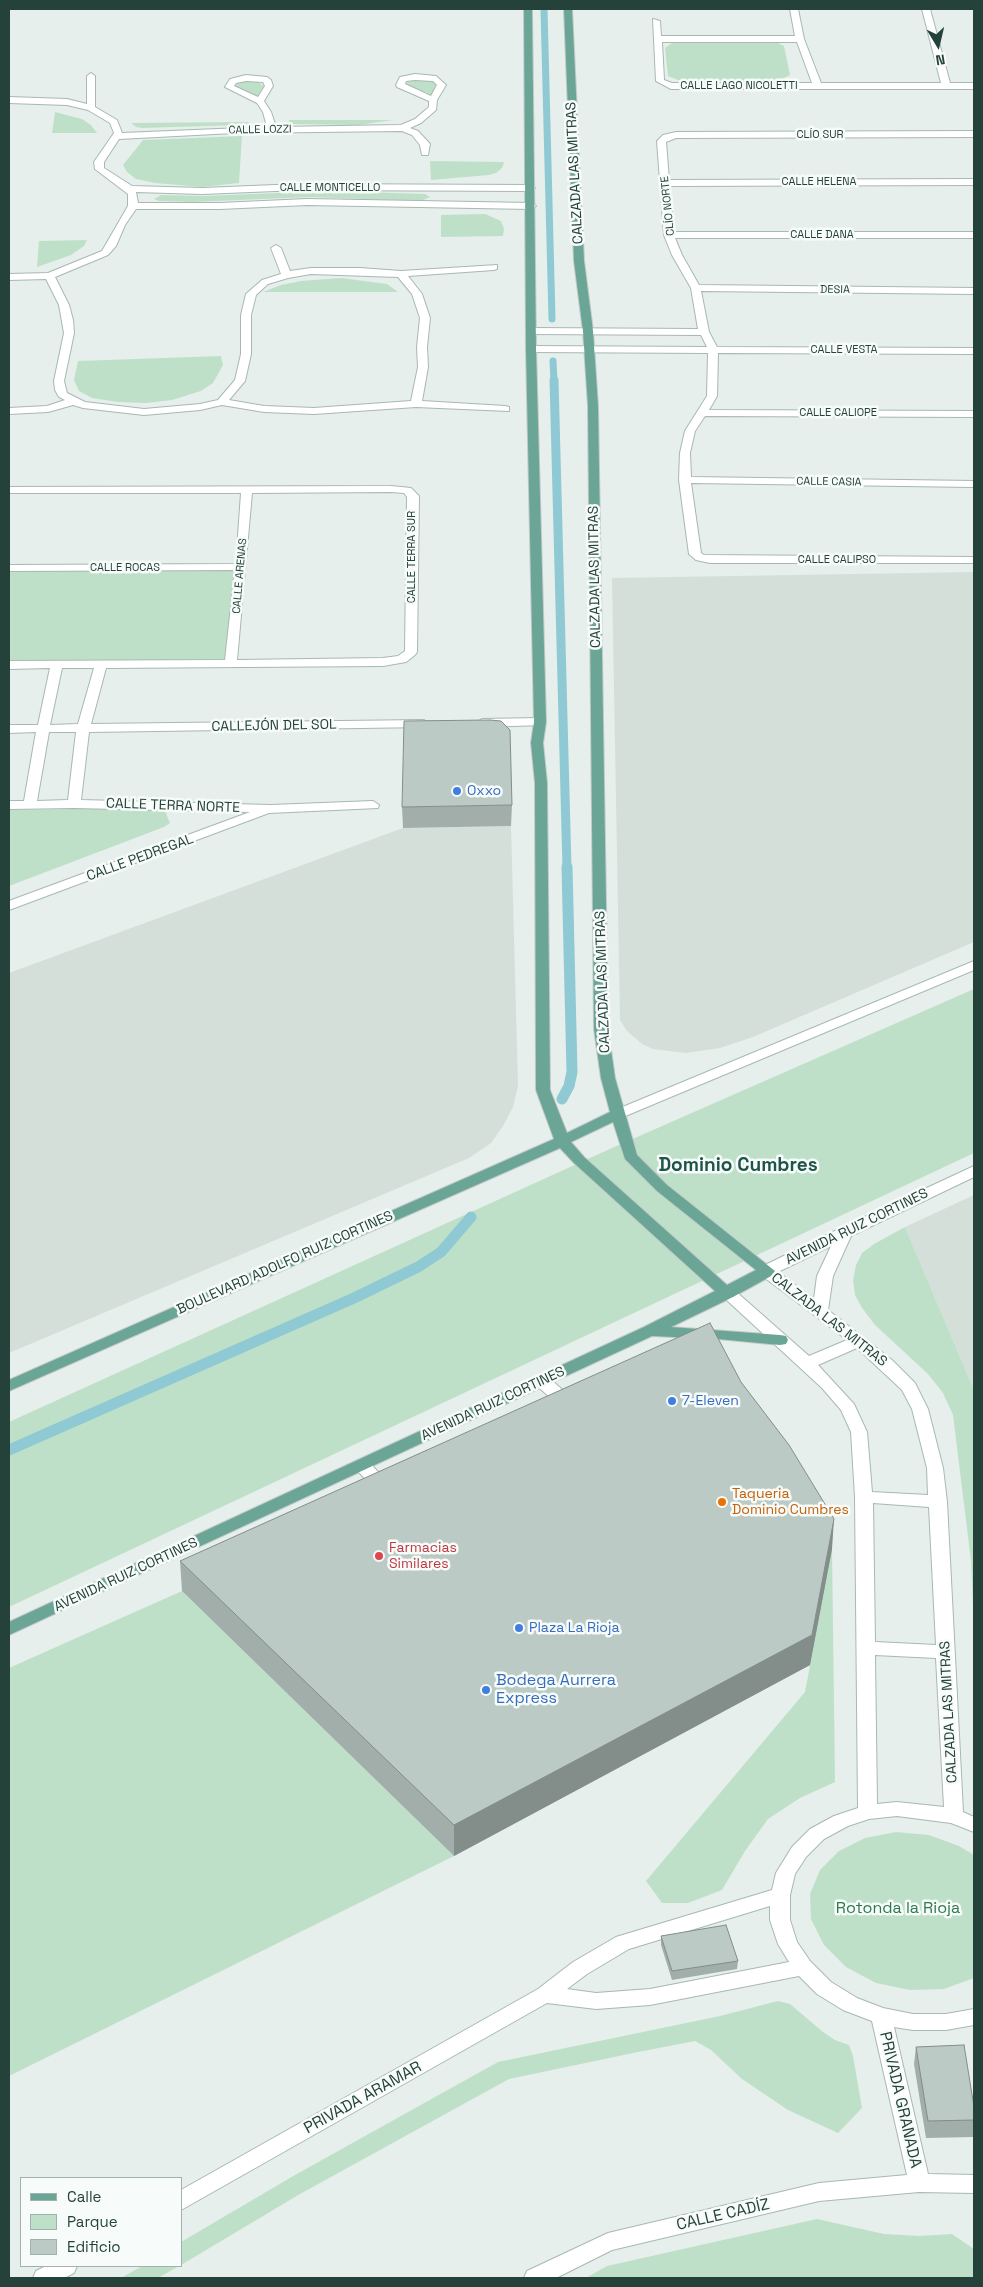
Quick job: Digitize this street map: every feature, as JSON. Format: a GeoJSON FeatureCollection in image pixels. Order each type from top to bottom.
{"type":"FeatureCollection","features":[{"type":"Feature","properties":{"kind":"main road"},"geometry":{"type":"LineString","coordinates":[[528,9],[531,331],[540,722],[538,743],[541,783],[543,1090],[562,1141],[579,1160],[727,1293]]}},
{"type":"Feature","properties":{"kind":"main road","name":"CALZADA LAS MITRAS"},"geometry":{"type":"LineString","coordinates":[[568,9],[579,261],[588,331],[587,348],[593,406],[601,1029],[608,1078],[630,1156],[662,1188],[767,1271]]}},
{"type":"Feature","properties":{"kind":"main road"},"geometry":{"type":"LineString","coordinates":[[562,1141],[618,1114]]}},
{"type":"Feature","properties":{"kind":"main road","name":"BOULEVARD ADOLFO RUIZ CORTINES"},"geometry":{"type":"LineString","coordinates":[[9,1386],[562,1141]]}},
{"type":"Feature","properties":{"kind":"main road","name":"AVENIDA RUIZ CORTINES"},"geometry":{"type":"LineString","coordinates":[[9,1629],[650,1331],[767,1271]]}},
{"type":"Feature","properties":{"kind":"main road"},"geometry":{"type":"LineString","coordinates":[[650,1331],[718,1334],[780,1340]]}},
{"type":"Feature","properties":{"kind":"street"},"geometry":{"type":"LineString","coordinates":[[794,9],[800,39],[818,85]]}},
{"type":"Feature","properties":{"kind":"street"},"geometry":{"type":"LineString","coordinates":[[926,9],[946,85]]}},
{"type":"Feature","properties":{"kind":"street"},"geometry":{"type":"LineString","coordinates":[[656,21],[658,39],[800,39]]}},
{"type":"Feature","properties":{"kind":"street","name":"CALLE LAGO NICOLETTI"},"geometry":{"type":"LineString","coordinates":[[658,39],[660,79],[664,84],[974,86]]}},
{"type":"Feature","properties":{"kind":"street"},"geometry":{"type":"LineString","coordinates":[[91,76],[91,108]]}},
{"type":"Feature","properties":{"kind":"street"},"geometry":{"type":"LineString","coordinates":[[9,100],[52,100],[91,108],[114,122],[117,129],[116,136]]}},
{"type":"Feature","properties":{"kind":"street"},"geometry":{"type":"LineString","coordinates":[[403,128],[418,121],[427,114],[433,108],[433,100]]}},
{"type":"Feature","properties":{"kind":"street"},"geometry":{"type":"LineString","coordinates":[[260,101],[268,112],[272,129]]}},
{"type":"Feature","properties":{"kind":"street"},"geometry":{"type":"LineString","coordinates":[[403,128],[415,133],[422,140],[425,144],[425,153]]}},
{"type":"Feature","properties":{"kind":"street","name":"CALLE LOZZI"},"geometry":{"type":"LineString","coordinates":[[116,136],[272,129],[360,130],[403,128]]}},
{"type":"Feature","properties":{"kind":"street","name":"CLÍO SUR"},"geometry":{"type":"LineString","coordinates":[[666,137],[686,135],[974,134]]}},
{"type":"Feature","properties":{"kind":"street","name":"CALLE MONTICELLO"},"geometry":{"type":"LineString","coordinates":[[116,136],[99,162],[100,168],[132,198],[220,206],[307,202],[531,206]]}},
{"type":"Feature","properties":{"kind":"street","name":"CLÍO NORTE"},"geometry":{"type":"LineString","coordinates":[[666,137],[661,141],[669,235],[676,255],[696,288],[704,332],[713,349],[712,396],[690,431],[685,453],[685,480],[695,554],[700,558]]}},
{"type":"Feature","properties":{"kind":"street","name":"CALLE HELENA"},"geometry":{"type":"LineString","coordinates":[[665,183],[974,182]]}},
{"type":"Feature","properties":{"kind":"street","name":"CALLE MONTICELLO"},"geometry":{"type":"LineString","coordinates":[[132,198],[202,191],[300,187],[530,188]]}},
{"type":"Feature","properties":{"kind":"street"},"geometry":{"type":"LineString","coordinates":[[9,277],[49,276],[105,253],[111,246],[132,198]]}},
{"type":"Feature","properties":{"kind":"street","name":"CALLE DANA"},"geometry":{"type":"LineString","coordinates":[[669,235],[974,235]]}},
{"type":"Feature","properties":{"kind":"street"},"geometry":{"type":"LineString","coordinates":[[276,248],[286,275]]}},
{"type":"Feature","properties":{"kind":"street"},"geometry":{"type":"LineString","coordinates":[[222,402],[240,381],[246,354],[246,315],[251,294],[265,282],[286,275],[334,270],[401,274],[494,267]]}},
{"type":"Feature","properties":{"kind":"street"},"geometry":{"type":"LineString","coordinates":[[401,274],[417,294],[426,318],[422,347],[423,367],[416,404]]}},
{"type":"Feature","properties":{"kind":"street"},"geometry":{"type":"LineString","coordinates":[[49,276],[50,282],[64,305],[68,320],[69,332],[59,381],[60,390],[63,395],[74,401],[92,406],[144,412],[200,407],[222,402],[264,410],[314,411],[416,404],[505,410]]}},
{"type":"Feature","properties":{"kind":"street","name":"DESIA"},"geometry":{"type":"LineString","coordinates":[[696,288],[974,291]]}},
{"type":"Feature","properties":{"kind":"street"},"geometry":{"type":"LineString","coordinates":[[531,331],[704,332]]}},
{"type":"Feature","properties":{"kind":"street","name":"CALLE VESTA"},"geometry":{"type":"LineString","coordinates":[[532,349],[974,351]]}},
{"type":"Feature","properties":{"kind":"street"},"geometry":{"type":"LineString","coordinates":[[9,411],[48,409],[74,401]]}},
{"type":"Feature","properties":{"kind":"street","name":"CALLE CALIOPE"},"geometry":{"type":"LineString","coordinates":[[702,413],[974,414]]}},
{"type":"Feature","properties":{"kind":"street","name":"CALLE CASIA"},"geometry":{"type":"LineString","coordinates":[[685,480],[974,484]]}},
{"type":"Feature","properties":{"kind":"street","name":"CALLE ARENAS"},"geometry":{"type":"LineString","coordinates":[[231,662],[242,567],[247,489]]}},
{"type":"Feature","properties":{"kind":"street","name":"CALLE TERRA SUR"},"geometry":{"type":"LineString","coordinates":[[9,490],[391,489],[407,490],[413,496],[411,652],[402,658],[383,662],[9,665]]}},
{"type":"Feature","properties":{"kind":"street","name":"CALLE CALIPSO"},"geometry":{"type":"LineString","coordinates":[[700,558],[720,560],[974,560]]}},
{"type":"Feature","properties":{"kind":"street","name":"CALLE ROCAS"},"geometry":{"type":"LineString","coordinates":[[9,568],[242,567]]}},
{"type":"Feature","properties":{"kind":"street"},"geometry":{"type":"LineString","coordinates":[[74,804],[83,729],[101,664]]}},
{"type":"Feature","properties":{"kind":"street"},"geometry":{"type":"LineString","coordinates":[[30,804],[43,729],[57,665]]}},
{"type":"Feature","properties":{"kind":"street"},"geometry":{"type":"LineString","coordinates":[[470,723],[540,722]]}},
{"type":"Feature","properties":{"kind":"street","name":"CALLEJÓN DEL SOL"},"geometry":{"type":"LineString","coordinates":[[9,729],[441,724]]}},
{"type":"Feature","properties":{"kind":"street","name":"CALLE TERRA NORTE"},"geometry":{"type":"LineString","coordinates":[[9,805],[74,804],[271,809]]}},
{"type":"Feature","properties":{"kind":"street"},"geometry":{"type":"LineString","coordinates":[[271,809],[373,805]]}},
{"type":"Feature","properties":{"kind":"street","name":"CALLE PEDREGAL"},"geometry":{"type":"LineString","coordinates":[[9,906],[271,809]]}},
{"type":"Feature","properties":{"kind":"street"},"geometry":{"type":"LineString","coordinates":[[618,1114],[974,965]]}},
{"type":"Feature","properties":{"kind":"street","name":"AVENIDA RUIZ CORTINES"},"geometry":{"type":"LineString","coordinates":[[767,1271],[846,1231],[974,1171]]}},
{"type":"Feature","properties":{"kind":"street"},"geometry":{"type":"LineString","coordinates":[[820,1311],[825,1276],[846,1231]]}},
{"type":"Feature","properties":{"kind":"street","name":"CALZADA LAS MITRAS"},"geometry":{"type":"LineString","coordinates":[[767,1271],[859,1340],[909,1387],[920,1409],[936,1468],[954,1816]]}},
{"type":"Feature","properties":{"kind":"street"},"geometry":{"type":"LineString","coordinates":[[727,1293],[807,1362],[848,1408],[859,1432],[864,1497],[868,1812]]}},
{"type":"Feature","properties":{"kind":"street"},"geometry":{"type":"LineString","coordinates":[[807,1362],[859,1340]]}},
{"type":"Feature","properties":{"kind":"street"},"geometry":{"type":"LineString","coordinates":[[542,1381],[578,1414]]}},
{"type":"Feature","properties":{"kind":"street"},"geometry":{"type":"LineString","coordinates":[[362,1465],[395,1502]]}},
{"type":"Feature","properties":{"kind":"street"},"geometry":{"type":"LineString","coordinates":[[864,1497],[938,1502]]}},
{"type":"Feature","properties":{"kind":"street"},"geometry":{"type":"LineString","coordinates":[[866,1648],[945,1652]]}},
{"type":"Feature","properties":{"kind":"street"},"geometry":{"type":"LineString","coordinates":[[974,1824],[954,1816],[926,1811],[897,1809],[868,1812],[841,1821],[817,1834],[799,1852],[786,1873],[780,1896],[780,1920],[788,1944],[803,1967],[824,1988],[850,2004],[881,2016],[913,2022],[946,2022],[974,2016]]}},
{"type":"Feature","properties":{"kind":"street","name":"PRIVADA ARAMAR"},"geometry":{"type":"LineString","coordinates":[[182,2200],[545,1995],[580,1968],[623,1943],[780,1896]]}},
{"type":"Feature","properties":{"kind":"street"},"geometry":{"type":"LineString","coordinates":[[545,1995],[596,2001],[650,1997],[803,1967]]}},
{"type":"Feature","properties":{"kind":"street","name":"PRIVADA GRANADA"},"geometry":{"type":"LineString","coordinates":[[881,2016],[919,2183]]}},
{"type":"Feature","properties":{"kind":"street","name":"CALLE CADÍZ"},"geometry":{"type":"LineString","coordinates":[[535,2278],[608,2242],[819,2192],[919,2183],[974,2184]]}},
{"type":"Feature","properties":{"kind":"street"},"geometry":{"type":"LineString","coordinates":[[44,2278],[64,2267]]}},
{"type":"Feature","properties":{"kind":"shaded area"},"geometry":{"type":"Polygon","coordinates":[[[974,572],[974,942],[753,1037],[720,1048],[686,1053],[653,1049],[642,1044],[627,1031],[620,1020],[612,578],[974,572]]]}},
{"type":"Feature","properties":{"kind":"shaded area"},"geometry":{"type":"Polygon","coordinates":[[[511,826],[518,1086],[513,1107],[491,1143],[469,1158],[9,1353],[9,973],[403,828],[511,826]]]}},
{"type":"Feature","properties":{"kind":"shaded area"},"geometry":{"type":"Polygon","coordinates":[[[974,1195],[974,1390],[905,1227],[974,1195]]]}},
{"type":"Feature","properties":{"kind":"green space"},"geometry":{"type":"Polygon","coordinates":[[[776,42],[784,46],[790,75],[778,81],[678,80],[668,76],[665,48],[672,43],[776,42]]]}},
{"type":"Feature","properties":{"kind":"green space"},"geometry":{"type":"Polygon","coordinates":[[[413,79],[433,80],[436,84],[431,97],[428,93],[406,85],[408,81],[413,79]]]}},
{"type":"Feature","properties":{"kind":"green space"},"geometry":{"type":"Polygon","coordinates":[[[256,81],[264,86],[257,97],[236,87],[237,83],[256,81]]]}},
{"type":"Feature","properties":{"kind":"green space"},"geometry":{"type":"Polygon","coordinates":[[[55,112],[82,119],[91,125],[97,133],[52,133],[55,112]]]}},
{"type":"Feature","properties":{"kind":"green space"},"geometry":{"type":"Polygon","coordinates":[[[289,120],[393,120],[358,125],[289,124],[289,120]]]}},
{"type":"Feature","properties":{"kind":"green space"},"geometry":{"type":"Polygon","coordinates":[[[249,122],[248,124],[241,125],[142,128],[136,127],[131,123],[249,122]]]}},
{"type":"Feature","properties":{"kind":"green space"},"geometry":{"type":"Polygon","coordinates":[[[242,136],[239,183],[202,187],[155,183],[136,179],[127,172],[123,165],[143,140],[242,136]]]}},
{"type":"Feature","properties":{"kind":"green space"},"geometry":{"type":"Polygon","coordinates":[[[430,161],[504,163],[502,168],[496,173],[489,175],[431,180],[430,161]]]}},
{"type":"Feature","properties":{"kind":"green space"},"geometry":{"type":"Polygon","coordinates":[[[328,191],[425,194],[430,197],[421,201],[311,197],[192,202],[159,201],[154,199],[161,195],[203,196],[328,191]]]}},
{"type":"Feature","properties":{"kind":"green space"},"geometry":{"type":"Polygon","coordinates":[[[485,214],[501,221],[504,229],[503,236],[441,237],[441,215],[485,214]]]}},
{"type":"Feature","properties":{"kind":"green space"},"geometry":{"type":"Polygon","coordinates":[[[87,240],[84,246],[71,255],[37,267],[39,241],[87,240]]]}},
{"type":"Feature","properties":{"kind":"green space"},"geometry":{"type":"Polygon","coordinates":[[[341,278],[387,284],[398,292],[263,292],[281,285],[301,281],[341,278]]]}},
{"type":"Feature","properties":{"kind":"green space"},"geometry":{"type":"Polygon","coordinates":[[[221,356],[223,365],[213,383],[201,391],[172,400],[146,403],[118,402],[92,398],[79,391],[74,380],[78,361],[221,356]]]}},
{"type":"Feature","properties":{"kind":"green space"},"geometry":{"type":"Polygon","coordinates":[[[241,567],[231,663],[9,665],[9,568],[241,567]]]}},
{"type":"Feature","properties":{"kind":"green space"},"geometry":{"type":"Polygon","coordinates":[[[147,808],[165,811],[170,823],[164,827],[9,886],[9,810],[147,808]]]}},
{"type":"Feature","properties":{"kind":"green space"},"geometry":{"type":"Polygon","coordinates":[[[974,989],[974,1153],[9,1607],[9,1422],[612,1148],[974,989]]]}},
{"type":"Feature","properties":{"kind":"green space"},"geometry":{"type":"Polygon","coordinates":[[[905,1227],[974,1390],[974,1560],[972,1561],[974,1563],[974,1629],[971,1561],[953,1415],[943,1393],[928,1374],[875,1325],[855,1295],[853,1280],[856,1265],[862,1253],[905,1227]]]}},
{"type":"Feature","properties":{"kind":"green space"},"geometry":{"type":"Polygon","coordinates":[[[832,1549],[835,1782],[800,1798],[768,1819],[745,1851],[722,1890],[688,1903],[662,1903],[646,1881],[805,1692],[832,1549]]]}},
{"type":"Feature","properties":{"kind":"green space"},"geometry":{"type":"Polygon","coordinates":[[[182,1591],[454,1856],[9,2076],[9,1668],[182,1591]]]}},
{"type":"Feature","properties":{"kind":"green space","name":"Rotonda la Rioja"},"geometry":{"type":"Polygon","coordinates":[[[896,1832],[929,1835],[959,1846],[974,1855],[974,1978],[944,1989],[910,1990],[876,1983],[846,1967],[824,1945],[811,1919],[810,1894],[820,1870],[839,1851],[865,1838],[896,1832]]]}},
{"type":"Feature","properties":{"kind":"green space"},"geometry":{"type":"Polygon","coordinates":[[[778,2001],[790,2004],[823,2032],[835,2040],[849,2045],[853,2056],[862,2108],[838,2133],[788,2110],[742,2079],[711,2050],[695,2041],[509,2079],[300,2194],[182,2264],[182,2241],[295,2175],[498,2062],[720,2016],[778,2001]]]}},
{"type":"Feature","properties":{"kind":"green space"},"geometry":{"type":"Polygon","coordinates":[[[817,2219],[884,2234],[919,2236],[952,2234],[974,2249],[974,2278],[586,2278],[607,2266],[817,2219]]]}},
{"type":"Feature","properties":{"kind":"green space"},"geometry":{"type":"Polygon","coordinates":[[[140,2267],[177,2267],[158,2278],[121,2278],[140,2267]]]}},
{"type":"Feature","properties":{"kind":"building","name":"Oxxo"},"geometry":{"type":"Polygon","coordinates":[[[404,721],[501,721],[510,730],[512,805],[402,807],[404,721]]]}},
{"type":"Feature","properties":{"kind":"building","name":"Plaza La Rioja"},"geometry":{"type":"Polygon","coordinates":[[[710,1323],[741,1382],[789,1445],[834,1519],[812,1635],[454,1825],[180,1561],[710,1323]]]}},
{"type":"Feature","properties":{"kind":"building"},"geometry":{"type":"Polygon","coordinates":[[[726,1925],[738,1961],[672,1971],[661,1936],[726,1925]]]}},
{"type":"Feature","properties":{"kind":"building"},"geometry":{"type":"Polygon","coordinates":[[[964,2045],[974,2107],[974,2120],[928,2121],[916,2047],[964,2045]]]}},
{"type":"Feature","properties":{"kind":"waterway"},"geometry":{"type":"LineString","coordinates":[[544,9],[552,319]]}},
{"type":"Feature","properties":{"kind":"waterway"},"geometry":{"type":"LineString","coordinates":[[553,361],[554,381]]}},
{"type":"Feature","properties":{"kind":"waterway"},"geometry":{"type":"LineString","coordinates":[[554,380],[567,868]]}},
{"type":"Feature","properties":{"kind":"waterway"},"geometry":{"type":"LineString","coordinates":[[562,1099],[569,1086],[572,1072],[567,867]]}},
{"type":"Feature","properties":{"kind":"waterway"},"geometry":{"type":"LineString","coordinates":[[9,1450],[354,1298],[418,1267],[441,1252],[471,1217]]}},
{"type":"Feature","properties":{"kind":"place","name":"Oxxo"},"geometry":{"type":"Point","coordinates":[457,791]}},
{"type":"Feature","properties":{"kind":"place","name":"7-Eleven"},"geometry":{"type":"Point","coordinates":[672,1401]}},
{"type":"Feature","properties":{"kind":"place","name":"Taqueria Dominio Cumbres"},"geometry":{"type":"Point","coordinates":[722,1502]}},
{"type":"Feature","properties":{"kind":"place","name":"Farmacias Similares"},"geometry":{"type":"Point","coordinates":[379,1556]}},
{"type":"Feature","properties":{"kind":"place","name":"Plaza La Rioja"},"geometry":{"type":"Point","coordinates":[519,1628]}},
{"type":"Feature","properties":{"kind":"place","name":"Bodega Aurrera Express"},"geometry":{"type":"Point","coordinates":[486,1690]}},
{"type":"Feature","properties":{"kind":"district","name":"Dominio Cumbres"},"geometry":{"type":"Point","coordinates":[738,1166]}}]}
